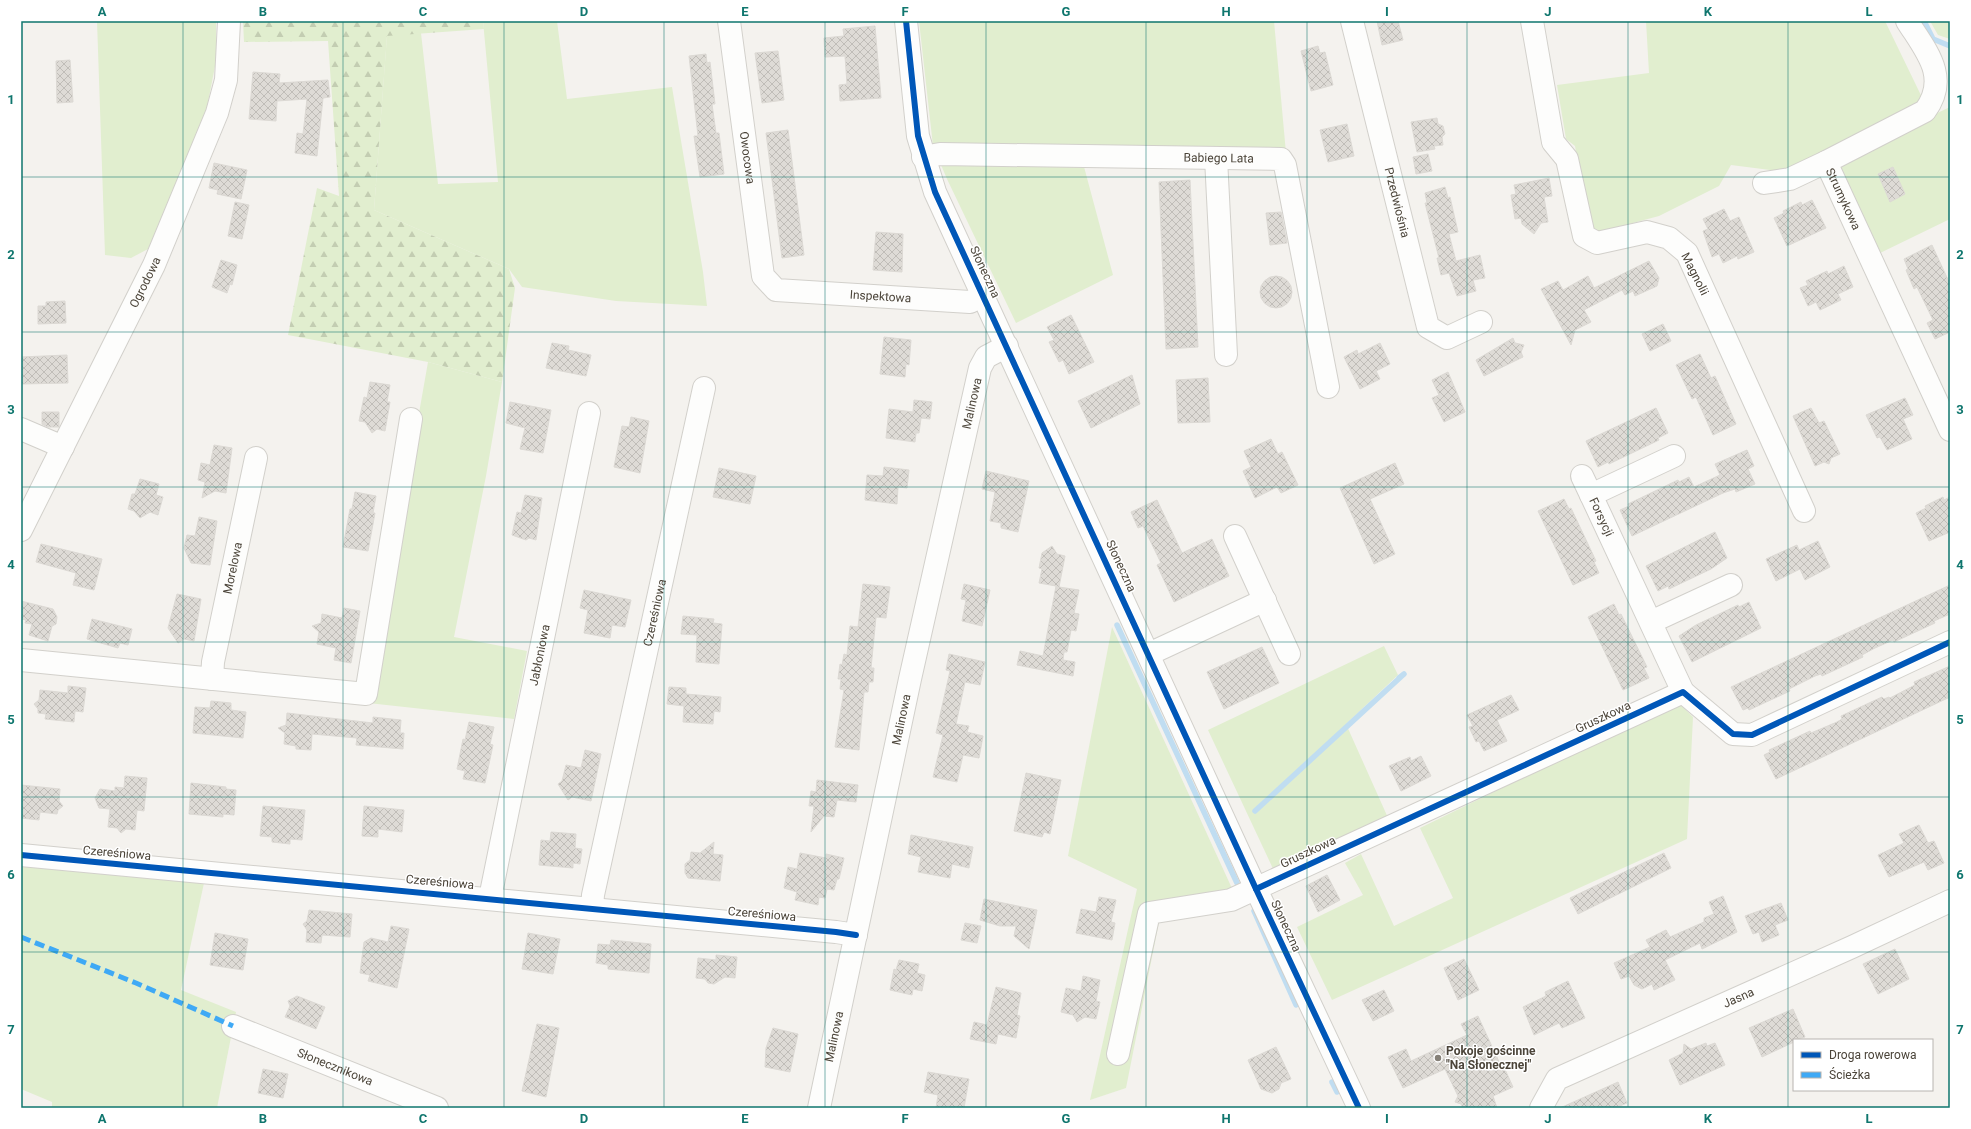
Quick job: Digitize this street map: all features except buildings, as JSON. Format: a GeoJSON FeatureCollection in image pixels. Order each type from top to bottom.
{"type":"FeatureCollection","features":[{"type":"Feature","properties":{"kind":"street","name":"Ogrodowa"},"geometry":{"type":"LineString","coordinates":[[21,530],[154,264],[217,113],[226,80],[228,21]]}},
{"type":"Feature","properties":{"kind":"street","name":"Owocowa"},"geometry":{"type":"LineString","coordinates":[[729,21],[763,276],[776,290]]}},
{"type":"Feature","properties":{"kind":"street","name":"Słoneczna"},"geometry":{"type":"LineString","coordinates":[[906,21],[918,136],[923,157],[935,192],[984,295],[1256,889],[1359,1108]]}},
{"type":"Feature","properties":{"kind":"street","name":"Przedwiośnia"},"geometry":{"type":"LineString","coordinates":[[1352,21],[1428,327],[1447,338],[1480,322]]}},
{"type":"Feature","properties":{"kind":"street","name":"Magnolii"},"geometry":{"type":"LineString","coordinates":[[1532,21],[1553,142],[1568,158],[1584,236],[1597,243],[1647,232],[1669,238],[1687,253],[1804,511]]}},
{"type":"Feature","properties":{"kind":"street","name":"Strumykowa"},"geometry":{"type":"LineString","coordinates":[[1907,21],[1934,66],[1936,89],[1932,101],[1925,111],[1826,162],[1950,430]]}},
{"type":"Feature","properties":{"kind":"street","name":"Babiego Lata"},"geometry":{"type":"LineString","coordinates":[[923,157],[940,154],[1281,159],[1285,166],[1328,387]]}},
{"type":"Feature","properties":{"kind":"street"},"geometry":{"type":"LineString","coordinates":[[1216,158],[1226,355]]}},
{"type":"Feature","properties":{"kind":"street"},"geometry":{"type":"LineString","coordinates":[[1764,183],[1790,180],[1826,162]]}},
{"type":"Feature","properties":{"kind":"street","name":"Inspektowa"},"geometry":{"type":"LineString","coordinates":[[776,290],[970,302],[984,295]]}},
{"type":"Feature","properties":{"kind":"street","name":"Malinowa"},"geometry":{"type":"LineString","coordinates":[[820,1108],[910,678],[980,368],[986,357],[1007,346]]}},
{"type":"Feature","properties":{"kind":"street","name":"Czereśniowa"},"geometry":{"type":"LineString","coordinates":[[592,909],[593,895],[704,388]]}},
{"type":"Feature","properties":{"kind":"street","name":"Jabłoniowa"},"geometry":{"type":"LineString","coordinates":[[490,898],[589,413]]}},
{"type":"Feature","properties":{"kind":"street"},"geometry":{"type":"LineString","coordinates":[[21,660],[366,694],[411,419]]}},
{"type":"Feature","properties":{"kind":"street"},"geometry":{"type":"LineString","coordinates":[[21,429],[63,447]]}},
{"type":"Feature","properties":{"kind":"street","name":"Forsycji"},"geometry":{"type":"LineString","coordinates":[[1674,456],[1591,495],[1684,692]]}},
{"type":"Feature","properties":{"kind":"street","name":"Morelowa"},"geometry":{"type":"LineString","coordinates":[[212,679],[213,662],[256,458]]}},
{"type":"Feature","properties":{"kind":"street"},"geometry":{"type":"LineString","coordinates":[[1582,476],[1591,495]]}},
{"type":"Feature","properties":{"kind":"street"},"geometry":{"type":"LineString","coordinates":[[1236,536],[1289,654]]}},
{"type":"Feature","properties":{"kind":"street"},"geometry":{"type":"LineString","coordinates":[[1651,622],[1731,585]]}},
{"type":"Feature","properties":{"kind":"street"},"geometry":{"type":"LineString","coordinates":[[1149,654],[1265,600]]}},
{"type":"Feature","properties":{"kind":"street"},"geometry":{"type":"LineString","coordinates":[[1684,692],[1733,734],[1752,735],[1950,642]]}},
{"type":"Feature","properties":{"kind":"street","name":"Gruszkowa"},"geometry":{"type":"LineString","coordinates":[[1118,1054],[1149,913],[1231,900],[1684,692]]}},
{"type":"Feature","properties":{"kind":"street","name":"Czereśniowa"},"geometry":{"type":"LineString","coordinates":[[21,855],[490,898],[856,935]]}},
{"type":"Feature","properties":{"kind":"street","name":"Jasna"},"geometry":{"type":"LineString","coordinates":[[1541,1108],[1557,1079],[1845,950],[1950,901]]}},
{"type":"Feature","properties":{"kind":"street","name":"Słonecznikowa"},"geometry":{"type":"LineString","coordinates":[[233,1026],[437,1108]]}},
{"type":"Feature","properties":{"kind":"green space"},"geometry":{"type":"Polygon","coordinates":[[[97,21],[216,21],[216,61],[203,128],[148,249],[131,258],[105,255],[97,21]]]}},
{"type":"Feature","properties":{"kind":"green space"},"geometry":{"type":"Polygon","coordinates":[[[243,21],[483,21],[484,29],[387,36],[374,210],[509,269],[515,288],[502,382],[428,362],[288,335],[317,188],[339,196],[328,41],[244,42],[243,21]]]}},
{"type":"Feature","properties":{"kind":"green space"},"geometry":{"type":"Polygon","coordinates":[[[483,21],[557,21],[567,99],[672,87],[703,272],[707,306],[616,301],[522,287],[509,269],[374,210],[387,35],[421,33],[438,184],[498,182],[483,21]]]}},
{"type":"Feature","properties":{"kind":"green space"},"geometry":{"type":"Polygon","coordinates":[[[919,21],[1274,21],[1286,153],[1079,148],[1113,275],[1016,323],[947,179],[933,146],[919,21]]]}},
{"type":"Feature","properties":{"kind":"green space"},"geometry":{"type":"Polygon","coordinates":[[[1646,21],[1885,21],[1931,116],[1950,107],[1950,219],[1878,254],[1829,150],[1785,172],[1731,165],[1719,186],[1659,216],[1599,232],[1589,226],[1575,146],[1566,139],[1557,85],[1649,73],[1646,21]]]}},
{"type":"Feature","properties":{"kind":"green space"},"geometry":{"type":"Polygon","coordinates":[[[1930,21],[1950,21],[1950,39],[1938,35],[1930,21]]]}},
{"type":"Feature","properties":{"kind":"green space"},"geometry":{"type":"Polygon","coordinates":[[[428,362],[502,382],[486,476],[454,637],[527,651],[514,719],[368,703],[428,362]]]}},
{"type":"Feature","properties":{"kind":"green space"},"geometry":{"type":"Polygon","coordinates":[[[1112,627],[1241,908],[1159,922],[1126,1088],[1090,1100],[1137,889],[1068,856],[1112,627]]]}},
{"type":"Feature","properties":{"kind":"green space"},"geometry":{"type":"Polygon","coordinates":[[[1384,646],[1398,675],[1346,724],[1389,820],[1275,873],[1208,730],[1384,646]]]}},
{"type":"Feature","properties":{"kind":"green space"},"geometry":{"type":"Polygon","coordinates":[[[1678,702],[1693,717],[1687,839],[1332,1000],[1297,927],[1363,895],[1345,863],[1361,854],[1394,926],[1453,898],[1420,828],[1678,702]]]}},
{"type":"Feature","properties":{"kind":"green space"},"geometry":{"type":"Polygon","coordinates":[[[21,865],[204,883],[181,990],[236,1012],[217,1108],[52,1108],[52,1102],[21,1089],[21,865]]]}},
{"type":"Feature","properties":{"kind":"waterway"},"geometry":{"type":"LineString","coordinates":[[1924,21],[1933,39],[1950,46]]}},
{"type":"Feature","properties":{"kind":"waterway"},"geometry":{"type":"LineString","coordinates":[[1117,625],[1237,883]]}},
{"type":"Feature","properties":{"kind":"waterway"},"geometry":{"type":"LineString","coordinates":[[1255,811],[1404,674],[1399,678]]}},
{"type":"Feature","properties":{"kind":"waterway"},"geometry":{"type":"LineString","coordinates":[[1254,911],[1296,1005]]}},
{"type":"Feature","properties":{"kind":"waterway"},"geometry":{"type":"LineString","coordinates":[[1332,1082],[1337,1092]]}},
{"type":"Feature","properties":{"kind":"marked path"},"geometry":{"type":"LineString","coordinates":[[21,937],[136,983],[233,1026]]}},
{"type":"Feature","properties":{"kind":"cycle path"},"geometry":{"type":"LineString","coordinates":[[906,21],[918,136],[935,192],[1256,889],[1359,1108]]}},
{"type":"Feature","properties":{"kind":"cycle path"},"geometry":{"type":"LineString","coordinates":[[1256,889],[1683,692],[1733,734],[1752,735],[1950,642]]}},
{"type":"Feature","properties":{"kind":"cycle path"},"geometry":{"type":"LineString","coordinates":[[21,855],[856,935]]}},
{"type":"Feature","properties":{"kind":"place","name":"Pokoje gościnne \"Na Słonecznej\""},"geometry":{"type":"Point","coordinates":[1438,1058]}}]}
